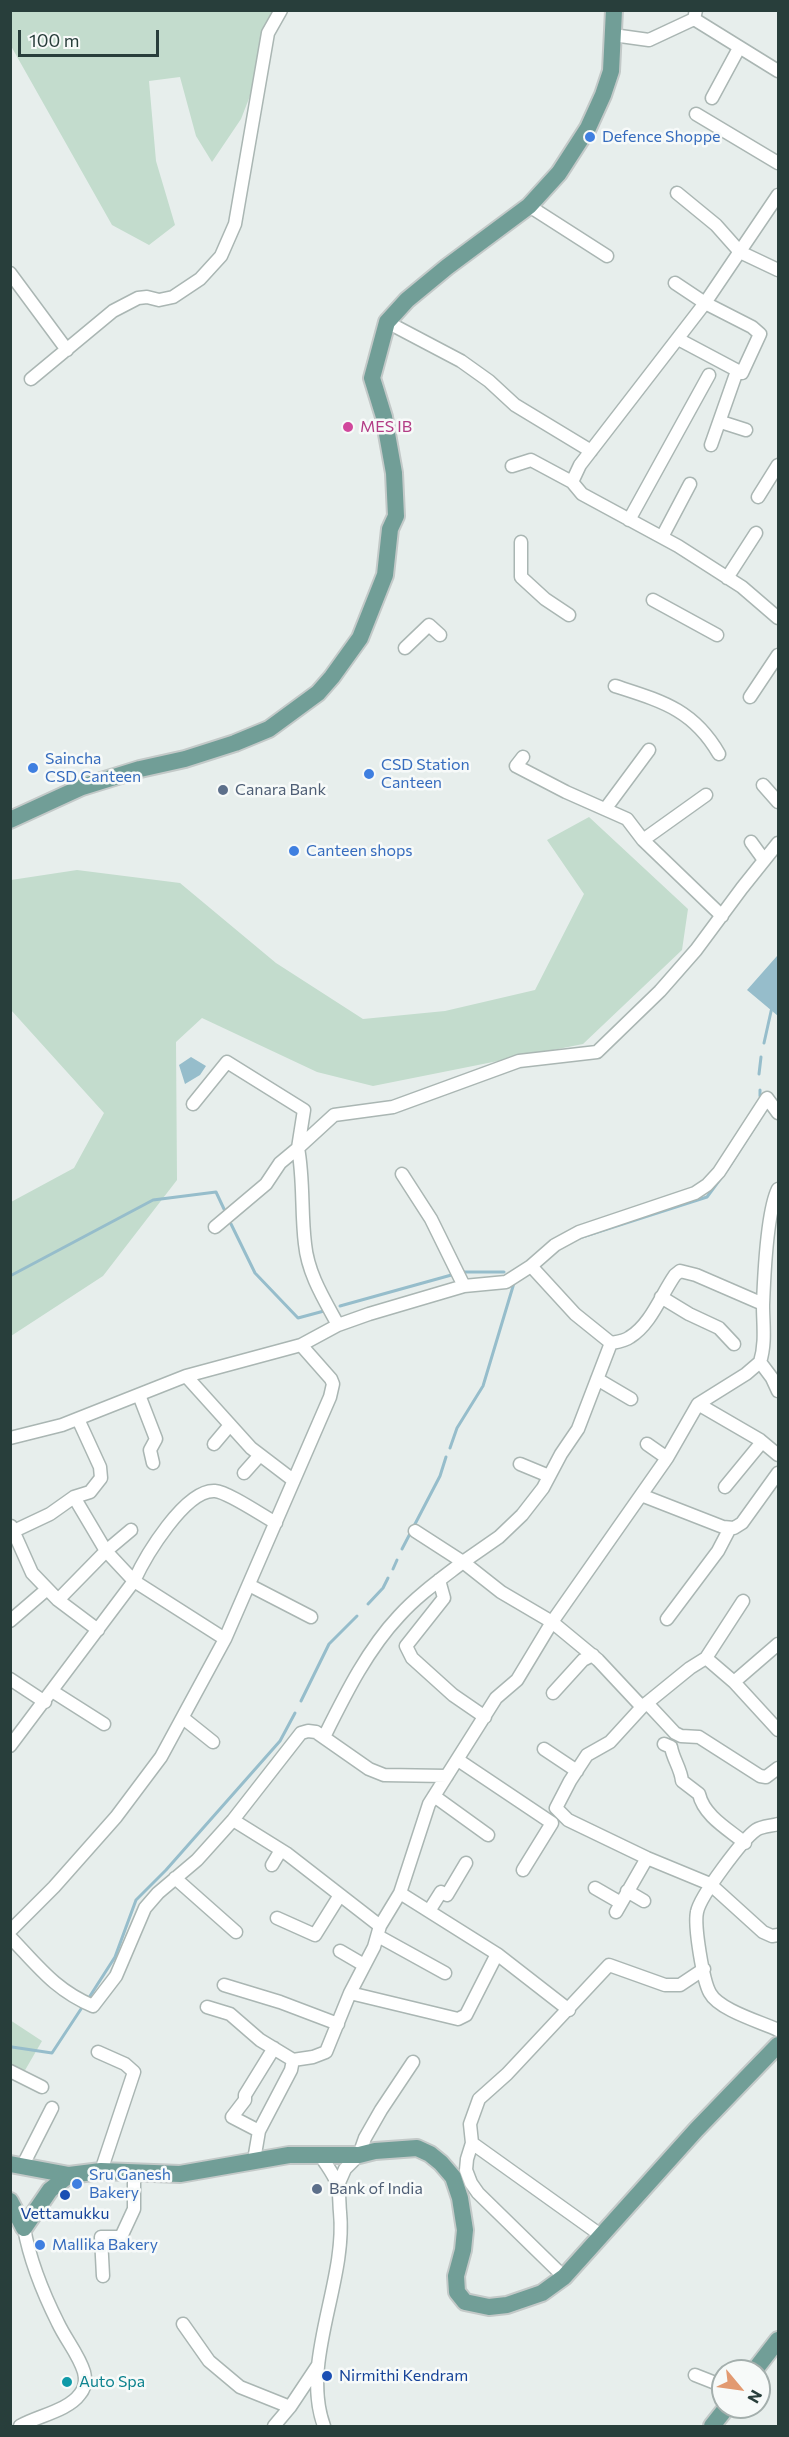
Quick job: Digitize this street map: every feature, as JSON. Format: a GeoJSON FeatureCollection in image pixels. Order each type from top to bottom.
{"type":"FeatureCollection","features":[{"type":"Feature","properties":{"kind":"main road"},"geometry":{"type":"LineString","coordinates":[[10,820],[82,787],[140,769],[185,759],[269,729],[315,695],[332,677],[360,638],[385,575],[390,529],[396,516],[394,472],[384,417],[372,378],[387,322],[407,300],[447,267],[529,206],[559,173],[588,128],[603,95],[610,71],[614,10]]}},
{"type":"Feature","properties":{"kind":"main road"},"geometry":{"type":"LineString","coordinates":[[16,2165],[69,2175],[101,2171],[180,2174],[289,2155],[358,2155],[375,2151],[417,2148],[430,2154],[441,2163],[453,2177],[460,2198],[465,2230],[463,2250],[456,2276],[457,2292],[465,2302],[489,2307],[507,2306],[542,2294],[564,2277],[696,2130],[777,2051]]}},
{"type":"Feature","properties":{"kind":"main road"},"geometry":{"type":"LineString","coordinates":[[10,2201],[24,2228],[50,2190],[69,2175]]}},
{"type":"Feature","properties":{"kind":"main road"},"geometry":{"type":"LineString","coordinates":[[763,2359],[778,2340]]}},
{"type":"Feature","properties":{"kind":"street"},"geometry":{"type":"LineString","coordinates":[[31,379],[125,304],[138,298],[147,297],[159,300],[173,297],[200,279],[221,256],[235,224],[268,33],[281,10]]}},
{"type":"Feature","properties":{"kind":"street"},"geometry":{"type":"LineString","coordinates":[[613,34],[649,40],[695,15],[739,48],[778,72]]}},
{"type":"Feature","properties":{"kind":"street"},"geometry":{"type":"LineString","coordinates":[[712,98],[739,48]]}},
{"type":"Feature","properties":{"kind":"street"},"geometry":{"type":"LineString","coordinates":[[696,114],[778,163]]}},
{"type":"Feature","properties":{"kind":"street"},"geometry":{"type":"LineString","coordinates":[[677,193],[716,225],[740,252],[778,270]]}},
{"type":"Feature","properties":{"kind":"street"},"geometry":{"type":"LineString","coordinates":[[572,482],[580,465],[705,303],[778,195]]}},
{"type":"Feature","properties":{"kind":"street"},"geometry":{"type":"LineString","coordinates":[[529,206],[607,256]]}},
{"type":"Feature","properties":{"kind":"street"},"geometry":{"type":"LineString","coordinates":[[10,273],[67,350]]}},
{"type":"Feature","properties":{"kind":"street"},"geometry":{"type":"LineString","coordinates":[[675,283],[705,303],[752,327],[760,334],[742,373],[678,339]]}},
{"type":"Feature","properties":{"kind":"street"},"geometry":{"type":"LineString","coordinates":[[387,322],[461,361],[489,381],[515,405],[591,451]]}},
{"type":"Feature","properties":{"kind":"street"},"geometry":{"type":"LineString","coordinates":[[711,445],[721,422],[737,371]]}},
{"type":"Feature","properties":{"kind":"street"},"geometry":{"type":"LineString","coordinates":[[629,519],[709,375]]}},
{"type":"Feature","properties":{"kind":"street"},"geometry":{"type":"LineString","coordinates":[[721,422],[746,430]]}},
{"type":"Feature","properties":{"kind":"street"},"geometry":{"type":"LineString","coordinates":[[512,466],[531,460],[572,482],[582,494],[662,537],[727,578],[778,615]]}},
{"type":"Feature","properties":{"kind":"street"},"geometry":{"type":"LineString","coordinates":[[758,497],[778,465]]}},
{"type":"Feature","properties":{"kind":"street"},"geometry":{"type":"LineString","coordinates":[[662,537],[690,484]]}},
{"type":"Feature","properties":{"kind":"street"},"geometry":{"type":"LineString","coordinates":[[727,578],[756,533]]}},
{"type":"Feature","properties":{"kind":"street"},"geometry":{"type":"LineString","coordinates":[[521,542],[521,577],[545,599],[569,615]]}},
{"type":"Feature","properties":{"kind":"street"},"geometry":{"type":"LineString","coordinates":[[653,600],[717,635]]}},
{"type":"Feature","properties":{"kind":"street"},"geometry":{"type":"LineString","coordinates":[[405,648],[429,625],[440,635]]}},
{"type":"Feature","properties":{"kind":"street"},"geometry":{"type":"LineString","coordinates":[[750,698],[778,656]]}},
{"type":"Feature","properties":{"kind":"street"},"geometry":{"type":"LineString","coordinates":[[615,686],[664,702],[688,716],[708,736],[718,754]]}},
{"type":"Feature","properties":{"kind":"street"},"geometry":{"type":"LineString","coordinates":[[606,808],[649,750]]}},
{"type":"Feature","properties":{"kind":"street"},"geometry":{"type":"LineString","coordinates":[[523,757],[516,766],[566,792],[627,819],[643,840],[723,916]]}},
{"type":"Feature","properties":{"kind":"street"},"geometry":{"type":"LineString","coordinates":[[763,785],[778,802]]}},
{"type":"Feature","properties":{"kind":"street"},"geometry":{"type":"LineString","coordinates":[[643,840],[706,795]]}},
{"type":"Feature","properties":{"kind":"street"},"geometry":{"type":"LineString","coordinates":[[751,842],[764,860]]}},
{"type":"Feature","properties":{"kind":"street"},"geometry":{"type":"LineString","coordinates":[[215,1227],[266,1184],[280,1163],[334,1115],[393,1107],[519,1061],[597,1052],[660,991],[696,950],[778,843]]}},
{"type":"Feature","properties":{"kind":"street"},"geometry":{"type":"LineString","coordinates":[[193,1104],[227,1062],[304,1110],[298,1148],[302,1168],[305,1246],[314,1281],[338,1324]]}},
{"type":"Feature","properties":{"kind":"street"},"geometry":{"type":"LineString","coordinates":[[10,1438],[78,1419],[186,1376],[301,1345],[338,1324],[464,1286],[506,1282],[531,1266],[555,1245],[579,1232],[695,1193],[707,1185],[719,1172],[739,1137],[767,1098],[778,1113]]}},
{"type":"Feature","properties":{"kind":"street"},"geometry":{"type":"LineString","coordinates":[[402,1174],[430,1219],[464,1286]]}},
{"type":"Feature","properties":{"kind":"street"},"geometry":{"type":"LineString","coordinates":[[207,2007],[230,2014],[260,2040],[293,2060],[326,2052],[379,1931],[400,1893],[434,1796],[496,1698],[517,1680],[552,1622],[667,1458],[698,1404],[746,1374],[760,1362],[770,1213],[778,1189]]}},
{"type":"Feature","properties":{"kind":"street"},"geometry":{"type":"LineString","coordinates":[[531,1266],[575,1314],[611,1343]]}},
{"type":"Feature","properties":{"kind":"street"},"geometry":{"type":"LineString","coordinates":[[611,1343],[629,1338],[650,1317],[675,1275],[680,1271],[686,1271],[763,1305]]}},
{"type":"Feature","properties":{"kind":"street"},"geometry":{"type":"LineString","coordinates":[[661,1297],[719,1328],[734,1344]]}},
{"type":"Feature","properties":{"kind":"street"},"geometry":{"type":"LineString","coordinates":[[764,1329],[778,1331]]}},
{"type":"Feature","properties":{"kind":"street"},"geometry":{"type":"LineString","coordinates":[[324,1737],[344,1697],[370,1654],[399,1616],[439,1580],[493,1542],[522,1515],[543,1488],[578,1429],[611,1343]]}},
{"type":"Feature","properties":{"kind":"street"},"geometry":{"type":"LineString","coordinates":[[10,1931],[54,1887],[116,1817],[161,1757],[225,1639],[330,1397],[333,1384],[331,1378],[301,1345]]}},
{"type":"Feature","properties":{"kind":"street"},"geometry":{"type":"LineString","coordinates":[[760,1362],[778,1391]]}},
{"type":"Feature","properties":{"kind":"street"},"geometry":{"type":"LineString","coordinates":[[186,1376],[260,1455],[293,1480]]}},
{"type":"Feature","properties":{"kind":"street"},"geometry":{"type":"LineString","coordinates":[[597,1379],[631,1399]]}},
{"type":"Feature","properties":{"kind":"street"},"geometry":{"type":"LineString","coordinates":[[139,1395],[156,1439],[150,1450],[153,1463]]}},
{"type":"Feature","properties":{"kind":"street"},"geometry":{"type":"LineString","coordinates":[[698,1404],[762,1442],[778,1455]]}},
{"type":"Feature","properties":{"kind":"street"},"geometry":{"type":"LineString","coordinates":[[78,1419],[102,1472],[97,1484],[90,1492],[74,1497],[50,1514],[12,1528],[32,1573],[46,1590],[98,1630]]}},
{"type":"Feature","properties":{"kind":"street"},"geometry":{"type":"LineString","coordinates":[[214,1444],[230,1425]]}},
{"type":"Feature","properties":{"kind":"street"},"geometry":{"type":"LineString","coordinates":[[725,1487],[762,1442]]}},
{"type":"Feature","properties":{"kind":"street"},"geometry":{"type":"LineString","coordinates":[[647,1444],[667,1458]]}},
{"type":"Feature","properties":{"kind":"street"},"geometry":{"type":"LineString","coordinates":[[244,1473],[260,1455]]}},
{"type":"Feature","properties":{"kind":"street"},"geometry":{"type":"LineString","coordinates":[[520,1464],[549,1476]]}},
{"type":"Feature","properties":{"kind":"street"},"geometry":{"type":"LineString","coordinates":[[667,1619],[718,1551],[730,1528],[742,1523],[778,1473]]}},
{"type":"Feature","properties":{"kind":"street"},"geometry":{"type":"LineString","coordinates":[[10,1746],[134,1581],[161,1536],[196,1496],[214,1491],[225,1494],[276,1523]]}},
{"type":"Feature","properties":{"kind":"street"},"geometry":{"type":"LineString","coordinates":[[641,1495],[730,1528]]}},
{"type":"Feature","properties":{"kind":"street"},"geometry":{"type":"LineString","coordinates":[[74,1497],[106,1551],[134,1581],[225,1639]]}},
{"type":"Feature","properties":{"kind":"street"},"geometry":{"type":"LineString","coordinates":[[58,1600],[130,1530]]}},
{"type":"Feature","properties":{"kind":"street"},"geometry":{"type":"LineString","coordinates":[[415,1531],[463,1562],[501,1592],[552,1622],[593,1655],[675,1733],[699,1737],[760,1776],[766,1777],[778,1768]]}},
{"type":"Feature","properties":{"kind":"street"},"geometry":{"type":"LineString","coordinates":[[439,1580],[444,1598],[406,1646],[412,1658],[453,1695],[485,1717]]}},
{"type":"Feature","properties":{"kind":"street"},"geometry":{"type":"LineString","coordinates":[[249,1585],[311,1617]]}},
{"type":"Feature","properties":{"kind":"street"},"geometry":{"type":"LineString","coordinates":[[10,1621],[46,1590]]}},
{"type":"Feature","properties":{"kind":"street"},"geometry":{"type":"LineString","coordinates":[[743,1601],[706,1658],[644,1705],[610,1742],[587,1755],[556,1808],[568,1820],[647,1858],[710,1884],[763,1932],[772,1936],[778,1935]]}},
{"type":"Feature","properties":{"kind":"street"},"geometry":{"type":"LineString","coordinates":[[734,1682],[778,1644]]}},
{"type":"Feature","properties":{"kind":"street"},"geometry":{"type":"LineString","coordinates":[[554,1693],[583,1659],[593,1655]]}},
{"type":"Feature","properties":{"kind":"street"},"geometry":{"type":"LineString","coordinates":[[706,1658],[734,1682],[778,1730]]}},
{"type":"Feature","properties":{"kind":"street"},"geometry":{"type":"LineString","coordinates":[[10,1679],[104,1724]]}},
{"type":"Feature","properties":{"kind":"street"},"geometry":{"type":"LineString","coordinates":[[183,1718],[213,1742]]}},
{"type":"Feature","properties":{"kind":"street"},"geometry":{"type":"LineString","coordinates":[[10,1937],[59,1988],[93,2006],[116,1976],[144,1908],[197,1860],[233,1820],[301,1733],[316,1732],[369,1769],[384,1775],[447,1776]]}},
{"type":"Feature","properties":{"kind":"street"},"geometry":{"type":"LineString","coordinates":[[664,1744],[671,1747],[673,1759],[681,1772],[682,1781],[699,1794],[700,1803],[709,1814],[745,1843]]}},
{"type":"Feature","properties":{"kind":"street"},"geometry":{"type":"LineString","coordinates":[[544,1749],[577,1771]]}},
{"type":"Feature","properties":{"kind":"street"},"geometry":{"type":"LineString","coordinates":[[458,1760],[552,1823],[524,1870]]}},
{"type":"Feature","properties":{"kind":"street"},"geometry":{"type":"LineString","coordinates":[[434,1796],[488,1835]]}},
{"type":"Feature","properties":{"kind":"street"},"geometry":{"type":"LineString","coordinates":[[233,1820],[281,1850],[340,1895],[379,1931],[445,1973]]}},
{"type":"Feature","properties":{"kind":"street"},"geometry":{"type":"LineString","coordinates":[[778,1824],[756,1830],[710,1884],[697,1911],[698,1941],[709,1993],[728,2009],[778,2030]]}},
{"type":"Feature","properties":{"kind":"street"},"geometry":{"type":"LineString","coordinates":[[272,1865],[281,1850]]}},
{"type":"Feature","properties":{"kind":"street"},"geometry":{"type":"LineString","coordinates":[[621,1902],[647,1858]]}},
{"type":"Feature","properties":{"kind":"street"},"geometry":{"type":"LineString","coordinates":[[429,1911],[441,1892],[447,1895],[466,1863]]}},
{"type":"Feature","properties":{"kind":"street"},"geometry":{"type":"LineString","coordinates":[[175,1878],[236,1932]]}},
{"type":"Feature","properties":{"kind":"street"},"geometry":{"type":"LineString","coordinates":[[595,1888],[621,1902],[644,1901]]}},
{"type":"Feature","properties":{"kind":"street"},"geometry":{"type":"LineString","coordinates":[[400,1893],[497,1954],[569,2010]]}},
{"type":"Feature","properties":{"kind":"street"},"geometry":{"type":"LineString","coordinates":[[277,1918],[315,1935],[340,1895]]}},
{"type":"Feature","properties":{"kind":"street"},"geometry":{"type":"LineString","coordinates":[[340,1951],[364,1965]]}},
{"type":"Feature","properties":{"kind":"street"},"geometry":{"type":"LineString","coordinates":[[350,1994],[458,2019],[466,2015],[497,1954]]}},
{"type":"Feature","properties":{"kind":"street"},"geometry":{"type":"LineString","coordinates":[[564,2277],[478,2193],[471,2183],[466,2170],[466,2159],[472,2143],[470,2124],[479,2099],[507,2074],[609,1965],[665,1985],[681,1985],[704,1969]]}},
{"type":"Feature","properties":{"kind":"street"},"geometry":{"type":"LineString","coordinates":[[224,1985],[280,2002],[338,2024]]}},
{"type":"Feature","properties":{"kind":"street"},"geometry":{"type":"LineString","coordinates":[[259,2131],[232,2117],[245,2100],[245,2095],[274,2048]]}},
{"type":"Feature","properties":{"kind":"street"},"geometry":{"type":"LineString","coordinates":[[98,2052],[124,2064],[135,2072],[101,2171]]}},
{"type":"Feature","properties":{"kind":"street"},"geometry":{"type":"LineString","coordinates":[[254,2160],[259,2131],[291,2070],[293,2060]]}},
{"type":"Feature","properties":{"kind":"street"},"geometry":{"type":"LineString","coordinates":[[338,2185],[345,2169],[358,2155],[370,2129],[413,2062]]}},
{"type":"Feature","properties":{"kind":"street"},"geometry":{"type":"LineString","coordinates":[[10,2071],[42,2087]]}},
{"type":"Feature","properties":{"kind":"street"},"geometry":{"type":"LineString","coordinates":[[16,2165],[52,2108]]}},
{"type":"Feature","properties":{"kind":"street"},"geometry":{"type":"LineString","coordinates":[[472,2143],[602,2236]]}},
{"type":"Feature","properties":{"kind":"street"},"geometry":{"type":"LineString","coordinates":[[321,2156],[338,2185],[342,2226],[338,2269],[319,2364],[316,2397],[324,2427]]}},
{"type":"Feature","properties":{"kind":"street"},"geometry":{"type":"LineString","coordinates":[[103,2276],[101,2237],[121,2237],[132,2217],[134,2174]]}},
{"type":"Feature","properties":{"kind":"street"},"geometry":{"type":"LineString","coordinates":[[20,2427],[69,2404],[80,2396],[86,2379],[37,2277],[24,2228]]}},
{"type":"Feature","properties":{"kind":"street"},"geometry":{"type":"LineString","coordinates":[[183,2324],[209,2361],[240,2387],[290,2407]]}},
{"type":"Feature","properties":{"kind":"street"},"geometry":{"type":"LineString","coordinates":[[274,2427],[319,2364]]}},
{"type":"Feature","properties":{"kind":"street"},"geometry":{"type":"LineString","coordinates":[[695,2375],[711,2381]]}},
{"type":"Feature","properties":{"kind":"green space"},"geometry":{"type":"Polygon","coordinates":[[[10,11],[283,11],[241,119],[212,162],[196,136],[180,77],[149,81],[156,161],[175,225],[149,245],[112,225],[11,46],[10,11]]]}},
{"type":"Feature","properties":{"kind":"green space"},"geometry":{"type":"Polygon","coordinates":[[[589,817],[688,909],[682,950],[583,1044],[373,1086],[317,1072],[202,1018],[176,1042],[177,1180],[103,1276],[11,1336],[11,1202],[74,1168],[104,1113],[11,1010],[11,880],[77,870],[180,883],[276,963],[363,1019],[445,1011],[535,990],[584,894],[547,840],[589,817]]]}},
{"type":"Feature","properties":{"kind":"green space"},"geometry":{"type":"Polygon","coordinates":[[[10,2020],[42,2041],[24,2072],[11,2065],[10,2020]]]}},
{"type":"Feature","properties":{"kind":"water"},"geometry":{"type":"Polygon","coordinates":[[[778,957],[778,1016],[747,990],[778,957]]]}},
{"type":"Feature","properties":{"kind":"water"},"geometry":{"type":"Polygon","coordinates":[[[191,1057],[206,1066],[200,1075],[185,1084],[179,1065],[191,1057]]]}},
{"type":"Feature","properties":{"kind":"waterway"},"geometry":{"type":"LineString","coordinates":[[764,1043],[772,1007]]}},
{"type":"Feature","properties":{"kind":"waterway"},"geometry":{"type":"LineString","coordinates":[[759,1074],[761,1057]]}},
{"type":"Feature","properties":{"kind":"waterway"},"geometry":{"type":"LineString","coordinates":[[760,1090],[760,1096]]}},
{"type":"Feature","properties":{"kind":"waterway"},"geometry":{"type":"LineString","coordinates":[[727,1170],[760,1119]]}},
{"type":"Feature","properties":{"kind":"waterway"},"geometry":{"type":"LineString","coordinates":[[576,1239],[707,1197],[721,1178]]}},
{"type":"Feature","properties":{"kind":"waterway"},"geometry":{"type":"LineString","coordinates":[[10,1276],[153,1200],[216,1192],[224,1209]]}},
{"type":"Feature","properties":{"kind":"waterway"},"geometry":{"type":"LineString","coordinates":[[231,1224],[255,1273],[298,1318],[324,1311]]}},
{"type":"Feature","properties":{"kind":"waterway"},"geometry":{"type":"LineString","coordinates":[[461,1272],[504,1272]]}},
{"type":"Feature","properties":{"kind":"waterway"},"geometry":{"type":"LineString","coordinates":[[340,1306],[455,1274]]}},
{"type":"Feature","properties":{"kind":"waterway"},"geometry":{"type":"LineString","coordinates":[[450,1448],[457,1428],[483,1386],[514,1283]]}},
{"type":"Feature","properties":{"kind":"waterway"},"geometry":{"type":"LineString","coordinates":[[402,1549],[440,1476],[446,1457]]}},
{"type":"Feature","properties":{"kind":"waterway"},"geometry":{"type":"LineString","coordinates":[[393,1569],[397,1560]]}},
{"type":"Feature","properties":{"kind":"waterway"},"geometry":{"type":"LineString","coordinates":[[368,1604],[383,1588],[388,1578]]}},
{"type":"Feature","properties":{"kind":"waterway"},"geometry":{"type":"LineString","coordinates":[[301,1701],[329,1644],[357,1616]]}},
{"type":"Feature","properties":{"kind":"waterway"},"geometry":{"type":"LineString","coordinates":[[90,1996],[115,1957],[136,1900],[166,1870],[280,1741],[295,1713]]}},
{"type":"Feature","properties":{"kind":"waterway"},"geometry":{"type":"LineString","coordinates":[[12,2047],[52,2053],[81,2009]]}},
{"type":"Feature","properties":{"kind":"place","name":"Defence Shoppe"},"geometry":{"type":"Point","coordinates":[590,137]}},
{"type":"Feature","properties":{"kind":"place","name":"MES IB"},"geometry":{"type":"Point","coordinates":[348,427]}},
{"type":"Feature","properties":{"kind":"place","name":"Saincha CSD Canteen"},"geometry":{"type":"Point","coordinates":[33,768]}},
{"type":"Feature","properties":{"kind":"place","name":"CSD Station Canteen"},"geometry":{"type":"Point","coordinates":[369,774]}},
{"type":"Feature","properties":{"kind":"place","name":"Canara Bank"},"geometry":{"type":"Point","coordinates":[223,790]}},
{"type":"Feature","properties":{"kind":"place","name":"Canteen shops"},"geometry":{"type":"Point","coordinates":[294,851]}},
{"type":"Feature","properties":{"kind":"place","name":"Sru Ganesh Bakery"},"geometry":{"type":"Point","coordinates":[77,2184]}},
{"type":"Feature","properties":{"kind":"place","name":"Bank of India"},"geometry":{"type":"Point","coordinates":[317,2189]}},
{"type":"Feature","properties":{"kind":"place","name":"Vettamukku"},"geometry":{"type":"Point","coordinates":[65,2195]}},
{"type":"Feature","properties":{"kind":"place","name":"Mallika Bakery"},"geometry":{"type":"Point","coordinates":[40,2245]}},
{"type":"Feature","properties":{"kind":"place","name":"Nirmithi Kendram"},"geometry":{"type":"Point","coordinates":[327,2376]}},
{"type":"Feature","properties":{"kind":"place","name":"Auto Spa"},"geometry":{"type":"Point","coordinates":[67,2382]}}]}
